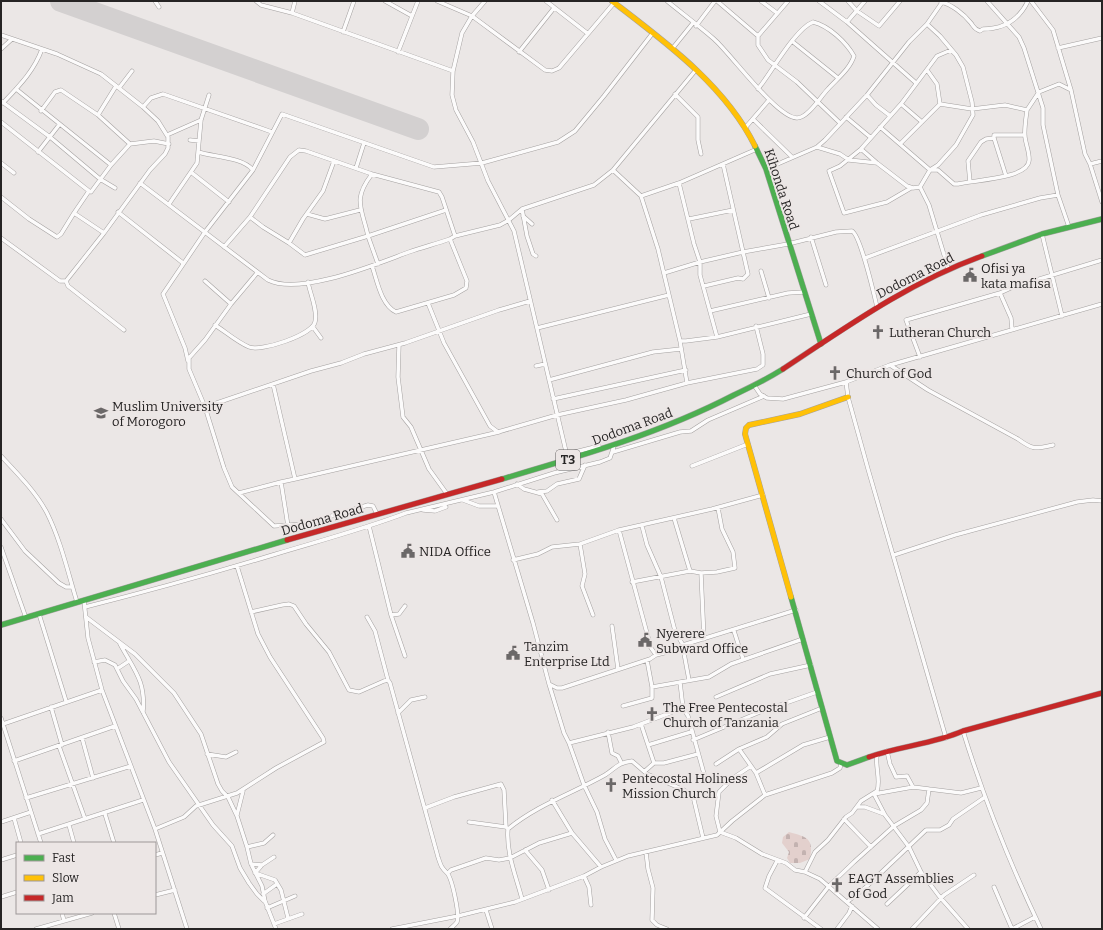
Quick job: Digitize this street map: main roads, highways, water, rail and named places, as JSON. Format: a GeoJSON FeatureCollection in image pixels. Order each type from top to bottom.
{"type":"FeatureCollection","features":[{"type":"Feature","properties":{"kind":"main road","name":"Kihonda Road"},"geometry":{"type":"LineString","coordinates":[[613,2],[672,49],[695,70],[717,93],[745,128],[766,169],[788,244],[821,344]]}},
{"type":"Feature","properties":{"kind":"main road","name":"Dodoma Road"},"geometry":{"type":"LineString","coordinates":[[1,626],[78,602],[614,446],[697,413],[753,384],[772,376],[876,306],[948,268],[1042,234],[1102,219]]}},
{"type":"Feature","properties":{"kind":"main road"},"geometry":{"type":"LineString","coordinates":[[848,397],[818,409],[787,418],[750,425],[745,434],[764,495],[837,761],[846,765],[887,751],[946,738],[963,731],[1102,693]]}},
{"type":"Feature","properties":{"kind":"place","name":"Ofisi ya kata mafisa"},"geometry":{"type":"Point","coordinates":[970,275]}},
{"type":"Feature","properties":{"kind":"place","name":"Lutheran Church"},"geometry":{"type":"Point","coordinates":[878,332]}},
{"type":"Feature","properties":{"kind":"place","name":"Church of God"},"geometry":{"type":"Point","coordinates":[835,373]}},
{"type":"Feature","properties":{"kind":"place","name":"Muslim University of Morogoro"},"geometry":{"type":"Point","coordinates":[101,413]}},
{"type":"Feature","properties":{"kind":"place","name":"NIDA Office"},"geometry":{"type":"Point","coordinates":[408,551]}},
{"type":"Feature","properties":{"kind":"place","name":"Nyerere Subward Office"},"geometry":{"type":"Point","coordinates":[645,640]}},
{"type":"Feature","properties":{"kind":"place","name":"Tanzim Enterprise Ltd"},"geometry":{"type":"Point","coordinates":[513,653]}},
{"type":"Feature","properties":{"kind":"place","name":"The Free Pentecostal Church of Tanzania"},"geometry":{"type":"Point","coordinates":[652,714]}},
{"type":"Feature","properties":{"kind":"place","name":"Pentecostal Holiness Mission Church"},"geometry":{"type":"Point","coordinates":[611,785]}},
{"type":"Feature","properties":{"kind":"place","name":"EAGT Assemblies of God"},"geometry":{"type":"Point","coordinates":[837,885]}}]}
